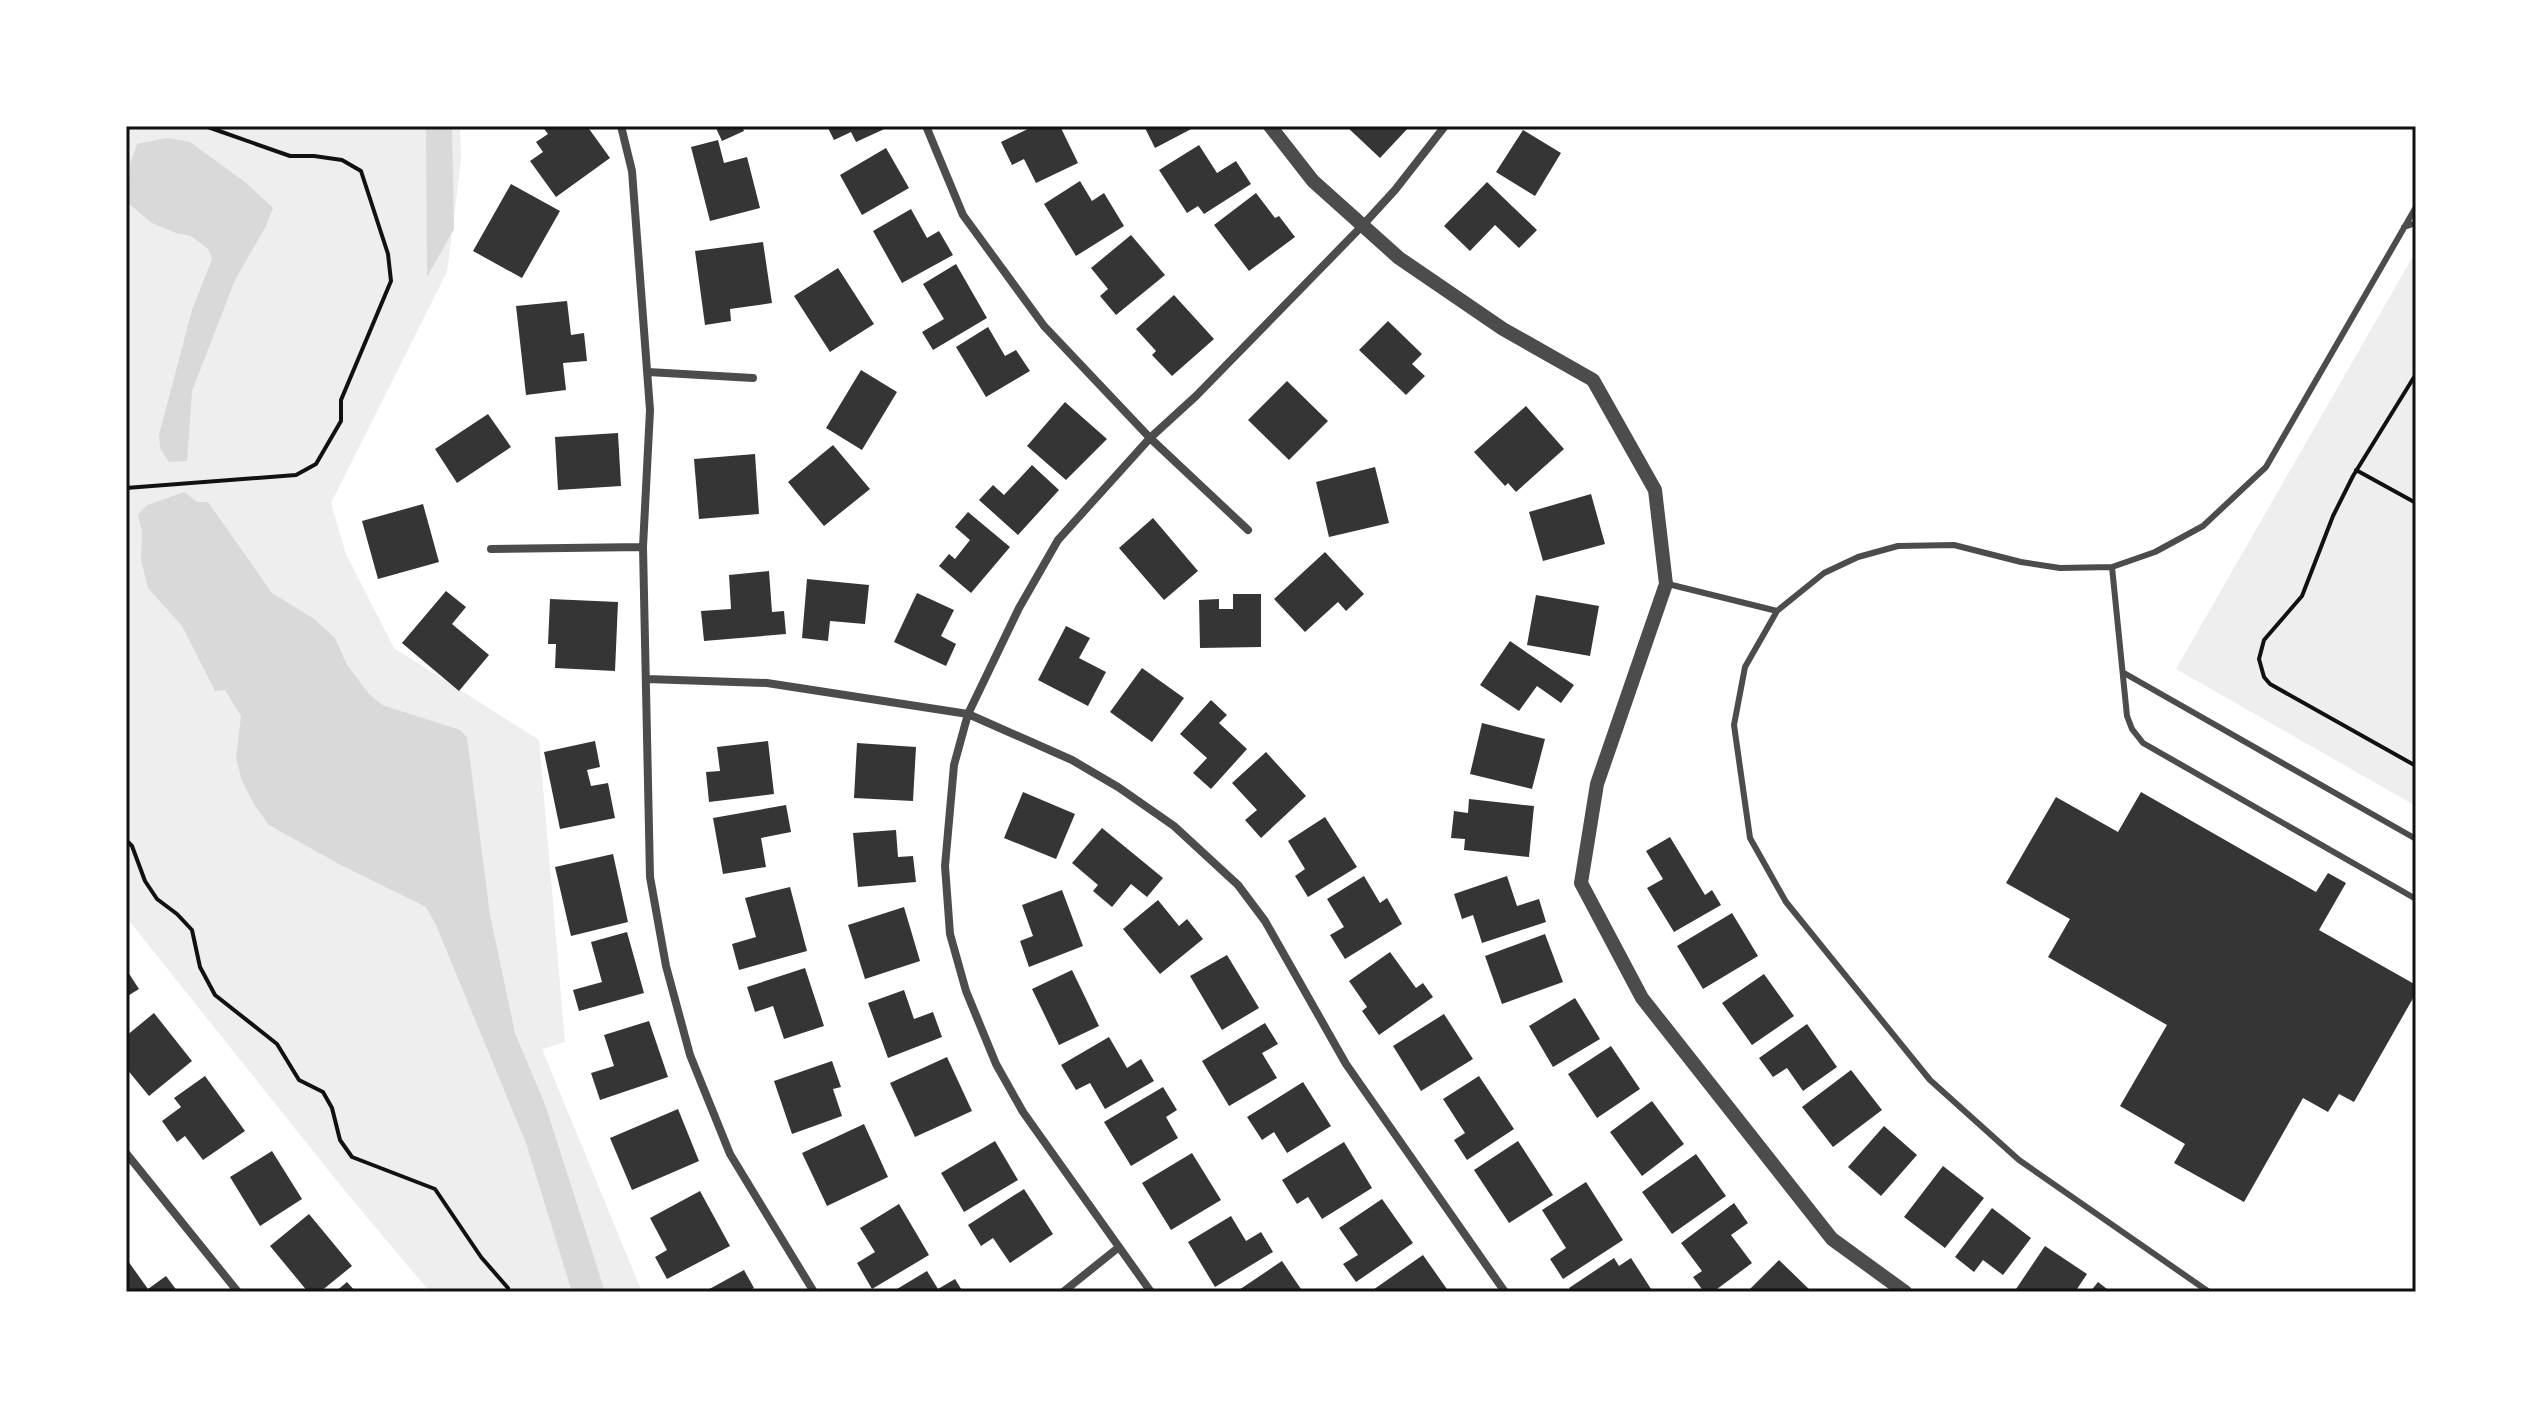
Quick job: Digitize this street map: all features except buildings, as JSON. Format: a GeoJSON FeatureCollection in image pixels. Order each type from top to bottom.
{"type":"FeatureCollection","features":[{"type":"Feature","properties":{"kind":"street"},"geometry":{"type":"LineString","coordinates":[[621,126],[632,171],[650,410],[643,547],[650,877],[666,966],[690,1055],[730,1154],[814,1292]]}},
{"type":"Feature","properties":{"kind":"street"},"geometry":{"type":"LineString","coordinates":[[926,126],[963,215],[1044,326],[1150,438],[1248,530]]}},
{"type":"Feature","properties":{"kind":"street"},"geometry":{"type":"LineString","coordinates":[[1270,126],[1313,181],[1399,258],[1503,329],[1593,380],[1655,490],[1666,584],[1597,784],[1581,883],[1642,998],[1822,1227],[1832,1239],[1905,1292]]}},
{"type":"Feature","properties":{"kind":"street"},"geometry":{"type":"LineString","coordinates":[[1151,1292],[1023,1112],[996,1064],[966,991],[950,934],[945,866],[954,765],[968,714],[1019,608],[1058,540],[1150,438],[1196,396],[1362,226],[1395,190],[1445,126]]}},
{"type":"Feature","properties":{"kind":"street"},"geometry":{"type":"LineString","coordinates":[[648,372],[753,378]]}},
{"type":"Feature","properties":{"kind":"street"},"geometry":{"type":"LineString","coordinates":[[491,549],[643,547]]}},
{"type":"Feature","properties":{"kind":"street"},"geometry":{"type":"LineString","coordinates":[[647,679],[767,683],[968,714],[1072,760],[1174,826],[1238,885],[1265,921],[1346,1064],[1505,1292]]}},
{"type":"Feature","properties":{"kind":"street"},"geometry":{"type":"LineString","coordinates":[[126,1153],[238,1292]]}},
{"type":"Feature","properties":{"kind":"street"},"geometry":{"type":"LineString","coordinates":[[1063,1292],[1119,1247]]}},
{"type":"Feature","properties":{"kind":"lane"},"geometry":{"type":"LineString","coordinates":[[2209,1292],[2019,1160],[1930,1080],[1786,902],[1750,838],[1734,725],[1745,667],[1777,611],[1824,573],[1858,557],[1898,546],[1954,545],[2021,562],[2060,568],[2112,567],[2155,552],[2203,526],[2266,467],[2416,207]]}},
{"type":"Feature","properties":{"kind":"lane"},"geometry":{"type":"LineString","coordinates":[[2404,227],[2416,223]]}},
{"type":"Feature","properties":{"kind":"lane"},"geometry":{"type":"LineString","coordinates":[[2112,567],[2127,716],[2143,743],[2416,899]]}},
{"type":"Feature","properties":{"kind":"lane"},"geometry":{"type":"LineString","coordinates":[[1666,584],[1777,611]]}},
{"type":"Feature","properties":{"kind":"lane"},"geometry":{"type":"LineString","coordinates":[[2124,673],[2416,839]]}},
{"type":"Feature","properties":{"kind":"path"},"geometry":{"type":"LineString","coordinates":[[126,488],[296,475],[316,464],[341,421],[341,400],[391,281],[388,254],[361,171],[342,160],[290,156],[205,126]]}},
{"type":"Feature","properties":{"kind":"path"},"geometry":{"type":"LineString","coordinates":[[2416,374],[2356,470],[2333,516],[2302,596],[2264,640],[2259,659],[2264,677],[2278,689],[2416,766]]}},
{"type":"Feature","properties":{"kind":"path"},"geometry":{"type":"LineString","coordinates":[[2356,470],[2416,503]]}},
{"type":"Feature","properties":{"kind":"path"},"geometry":{"type":"LineString","coordinates":[[126,840],[132,846],[145,881],[157,899],[192,930],[200,967],[215,995],[277,1044],[299,1080],[323,1092],[332,1108],[340,1140],[352,1157],[435,1189],[508,1292]]}},
{"type":"Feature","properties":{"kind":"shaded area"},"geometry":{"type":"Polygon","coordinates":[[[126,126],[460,126],[461,160],[447,272],[331,503],[346,554],[394,648],[539,740],[565,1042],[542,1049],[642,1292],[430,1292],[345,1191],[126,917],[126,126]]]}},
{"type":"Feature","properties":{"kind":"shaded area"},"geometry":{"type":"Polygon","coordinates":[[[426,126],[452,126],[454,229],[427,277],[426,126]]]}},
{"type":"Feature","properties":{"kind":"shaded area"},"geometry":{"type":"Polygon","coordinates":[[[167,138],[190,142],[245,182],[273,208],[235,280],[192,391],[187,461],[169,462],[160,448],[159,435],[192,310],[212,259],[208,249],[191,236],[152,223],[128,203],[130,165],[137,144],[167,138]]]}},
{"type":"Feature","properties":{"kind":"shaded area"},"geometry":{"type":"Polygon","coordinates":[[[2416,251],[2416,806],[2176,669],[2416,251]]]}},
{"type":"Feature","properties":{"kind":"shaded area"},"geometry":{"type":"Polygon","coordinates":[[[184,492],[197,502],[208,502],[272,593],[314,619],[335,638],[347,665],[369,694],[382,705],[460,730],[467,737],[490,915],[515,1033],[546,1107],[605,1292],[572,1292],[526,1143],[426,907],[269,825],[255,806],[242,781],[236,758],[241,716],[225,690],[215,691],[182,626],[148,588],[141,560],[142,531],[138,515],[147,505],[184,492]]]}}]}
